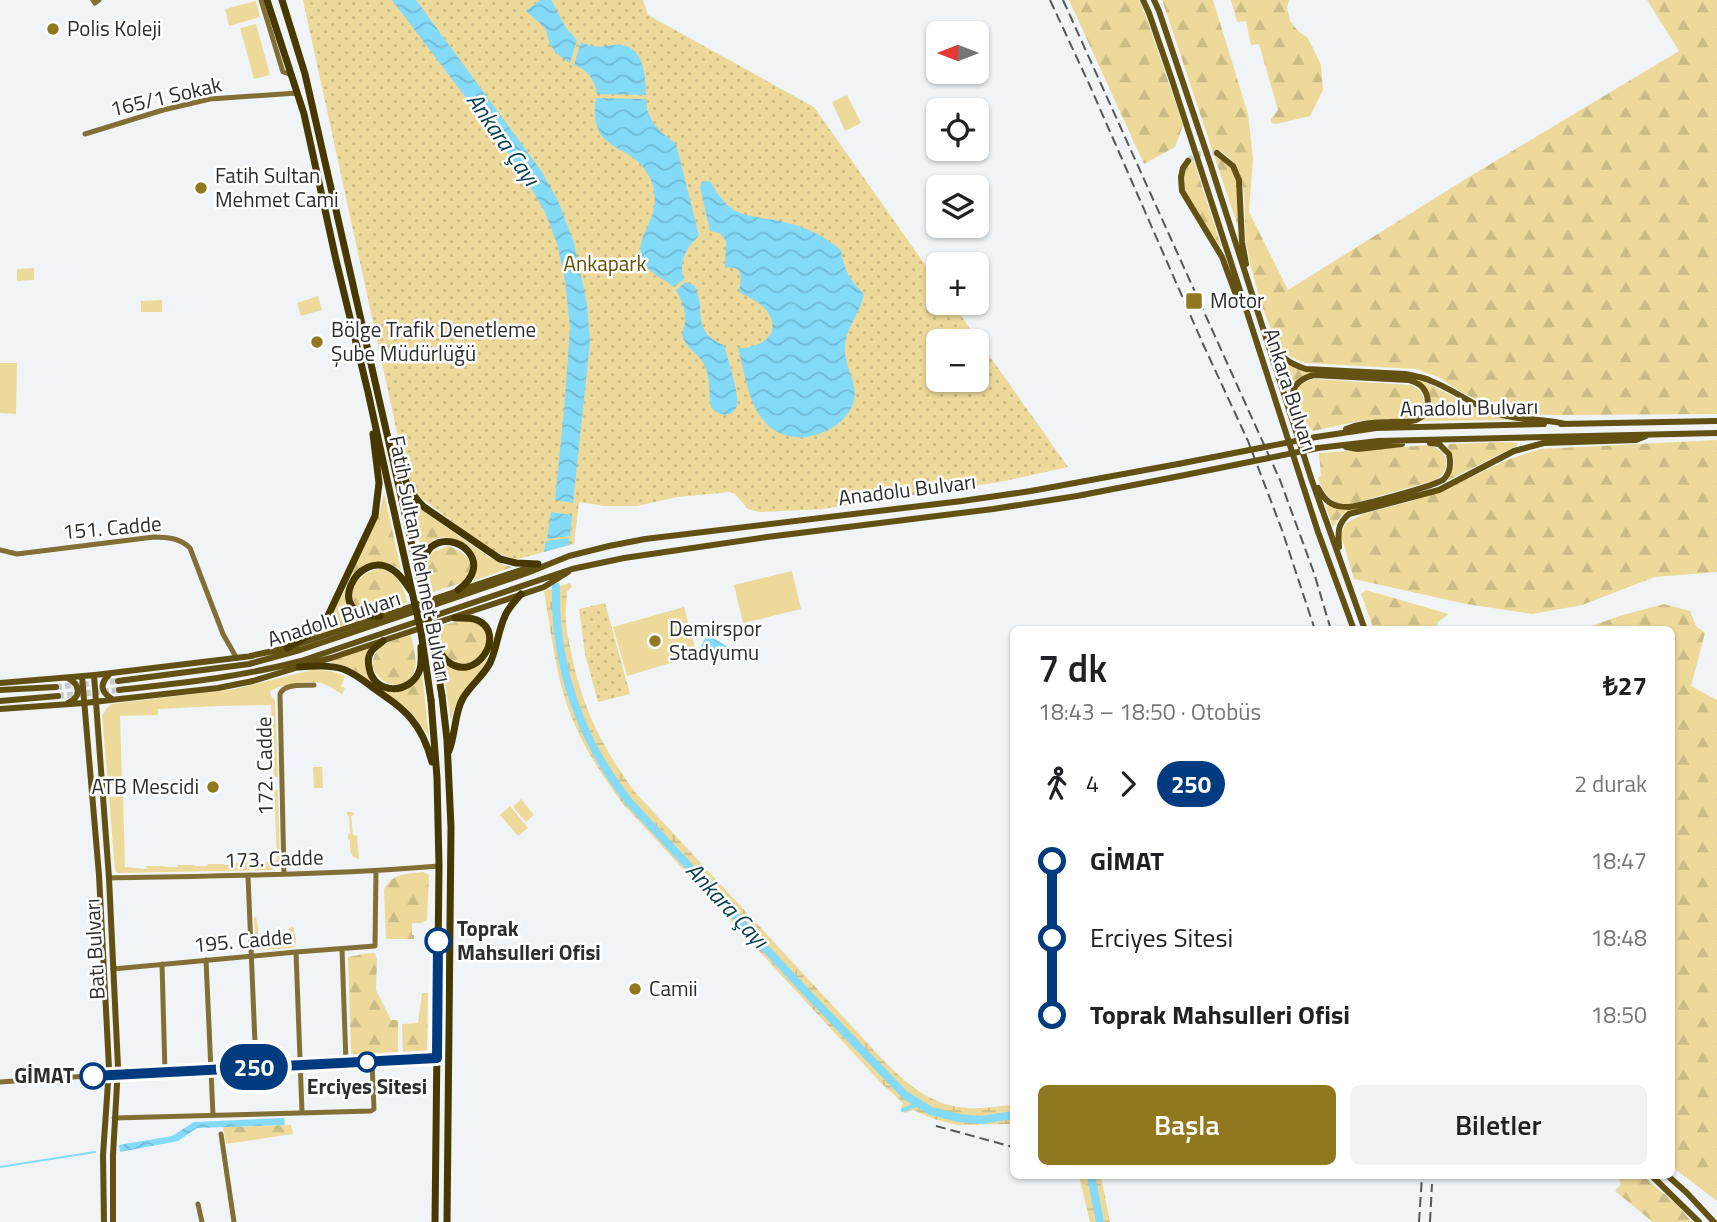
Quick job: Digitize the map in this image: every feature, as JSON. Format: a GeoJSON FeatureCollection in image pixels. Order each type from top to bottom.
{"type":"FeatureCollection","features":[{"type":"Feature","properties":{"kind":"highway","name":"Fatih Sultan Mehmet Bulvarı"},"geometry":{"type":"LineString","coordinates":[[267,0],[304,114],[421,632],[437,778],[439,866],[435,1222]]}},
{"type":"Feature","properties":{"kind":"highway","name":"Fatih Sultan Mehmet Bulvarı"},"geometry":{"type":"LineString","coordinates":[[282,0],[305,74],[419,571],[442,696],[451,841],[447,1222]]}},
{"type":"Feature","properties":{"kind":"highway"},"geometry":{"type":"LineString","coordinates":[[291,649],[325,622],[375,516],[378,478],[368,392]]}},
{"type":"Feature","properties":{"kind":"highway"},"geometry":{"type":"LineString","coordinates":[[386,429],[408,489],[415,499],[500,559],[539,566]]}},
{"type":"Feature","properties":{"kind":"highway"},"geometry":{"type":"LineString","coordinates":[[419,571],[432,547],[440,543],[459,544],[471,554],[475,571],[468,583],[458,590]]}},
{"type":"Feature","properties":{"kind":"highway"},"geometry":{"type":"LineString","coordinates":[[380,616],[363,615],[350,603],[349,588],[358,573],[373,566],[386,567],[396,572],[411,591]]}},
{"type":"Feature","properties":{"kind":"highway"},"geometry":{"type":"LineString","coordinates":[[447,754],[463,698],[489,665],[508,609],[521,594]]}},
{"type":"Feature","properties":{"kind":"highway"},"geometry":{"type":"LineString","coordinates":[[433,642],[449,662],[458,666],[470,666],[481,660],[490,645],[488,630],[475,619],[455,618]]}},
{"type":"Feature","properties":{"kind":"highway"},"geometry":{"type":"LineString","coordinates":[[383,641],[370,652],[370,672],[380,685],[393,690],[403,688],[419,673],[421,632]]}},
{"type":"Feature","properties":{"kind":"highway"},"geometry":{"type":"LineString","coordinates":[[300,664],[346,670],[408,713],[421,730],[437,778]]}},
{"type":"Feature","properties":{"kind":"main road","name":"Ankara Bulvarı"},"geometry":{"type":"LineString","coordinates":[[1143,0],[1172,80],[1318,532],[1352,626]]}},
{"type":"Feature","properties":{"kind":"main road","name":"Ankara Bulvarı"},"geometry":{"type":"LineString","coordinates":[[1154,0],[1198,127],[1311,478],[1364,626]]}},
{"type":"Feature","properties":{"kind":"main road"},"geometry":{"type":"LineString","coordinates":[[1217,153],[1233,166],[1239,180],[1242,242],[1250,290],[1258,302],[1275,348],[1284,358],[1297,366],[1317,370],[1418,376],[1497,414],[1565,424]]}},
{"type":"Feature","properties":{"kind":"main road"},"geometry":{"type":"LineString","coordinates":[[1188,161],[1181,173],[1182,191],[1222,257],[1245,321],[1256,343]]}},
{"type":"Feature","properties":{"kind":"main road"},"geometry":{"type":"LineString","coordinates":[[1293,420],[1293,390],[1300,381],[1314,375],[1409,380],[1420,385],[1427,395],[1426,410],[1415,420],[1357,425],[1334,434]]}},
{"type":"Feature","properties":{"kind":"main road","name":"Anadolu Bulvarı"},"geometry":{"type":"LineString","coordinates":[[118,681],[214,670],[265,660],[291,649],[434,605],[569,556],[645,540],[973,500],[1376,428],[1717,421]]}},
{"type":"Feature","properties":{"kind":"main road","name":"Anadolu Bulvarı"},"geometry":{"type":"LineString","coordinates":[[120,690],[300,664],[541,579],[624,558],[1077,496],[1334,446],[1378,441],[1717,433]]}},
{"type":"Feature","properties":{"kind":"main road"},"geometry":{"type":"LineString","coordinates":[[1340,560],[1339,524],[1356,511],[1439,489],[1514,451],[1544,443],[1636,440],[1648,435]]}},
{"type":"Feature","properties":{"kind":"main road"},"geometry":{"type":"LineString","coordinates":[[1311,478],[1327,501],[1348,507],[1440,482],[1450,469],[1449,454],[1436,443],[1358,449],[1334,446]]}},
{"type":"Feature","properties":{"kind":"main road"},"geometry":{"type":"LineString","coordinates":[[0,683],[275,654],[458,590],[539,566]]}},
{"type":"Feature","properties":{"kind":"main road"},"geometry":{"type":"LineString","coordinates":[[267,670],[300,664],[455,618],[544,587],[572,569]]}},
{"type":"Feature","properties":{"kind":"main road"},"geometry":{"type":"LineString","coordinates":[[250,656],[291,649]]}},
{"type":"Feature","properties":{"kind":"main road"},"geometry":{"type":"LineString","coordinates":[[265,660],[275,654]]}},
{"type":"Feature","properties":{"kind":"main road"},"geometry":{"type":"LineString","coordinates":[[0,709],[218,688],[300,664]]}},
{"type":"Feature","properties":{"kind":"main road"},"geometry":{"type":"LineString","coordinates":[[263,677],[288,667]]}},
{"type":"Feature","properties":{"kind":"main road"},"geometry":{"type":"LineString","coordinates":[[110,673],[103,681],[102,687],[104,693],[114,699]]}},
{"type":"Feature","properties":{"kind":"main road","name":"Batı Bulvarı"},"geometry":{"type":"LineString","coordinates":[[94,675],[109,878],[117,1074],[113,1222]]}},
{"type":"Feature","properties":{"kind":"main road","name":"Batı Bulvarı"},"geometry":{"type":"LineString","coordinates":[[82,676],[99,875],[109,1075],[103,1155],[104,1222]]}},
{"type":"Feature","properties":{"kind":"main road"},"geometry":{"type":"LineString","coordinates":[[65,677],[72,680],[78,688],[76,697],[66,704]]}},
{"type":"Feature","properties":{"kind":"main road"},"geometry":{"type":"LineString","coordinates":[[0,690],[56,687]]}},
{"type":"Feature","properties":{"kind":"main road"},"geometry":{"type":"LineString","coordinates":[[0,701],[58,696]]}},
{"type":"Feature","properties":{"kind":"main road"},"geometry":{"type":"LineString","coordinates":[[1655,1179],[1699,1222]]}},
{"type":"Feature","properties":{"kind":"main road"},"geometry":{"type":"LineString","coordinates":[[1671,1179],[1714,1222]]}},
{"type":"Feature","properties":{"kind":"street"},"geometry":{"type":"LineString","coordinates":[[261,0],[284,72],[292,75]]}},
{"type":"Feature","properties":{"kind":"street","name":"165/1 Sokak"},"geometry":{"type":"LineString","coordinates":[[85,134],[210,99],[297,93]]}},
{"type":"Feature","properties":{"kind":"street","name":"151. Cadde"},"geometry":{"type":"LineString","coordinates":[[0,550],[17,554],[154,537],[180,540],[190,548],[223,634],[236,657]]}},
{"type":"Feature","properties":{"kind":"street","name":"172. Cadde"},"geometry":{"type":"LineString","coordinates":[[284,874],[279,694],[286,687],[314,685]]}},
{"type":"Feature","properties":{"kind":"street","name":"173. Cadde"},"geometry":{"type":"LineString","coordinates":[[109,878],[248,876],[439,866]]}},
{"type":"Feature","properties":{"kind":"street","name":"195. Cadde"},"geometry":{"type":"LineString","coordinates":[[113,969],[375,946],[376,871]]}},
{"type":"Feature","properties":{"kind":"street"},"geometry":{"type":"LineString","coordinates":[[248,876],[256,1067]]}},
{"type":"Feature","properties":{"kind":"street"},"geometry":{"type":"LineString","coordinates":[[342,949],[346,1063]]}},
{"type":"Feature","properties":{"kind":"street"},"geometry":{"type":"LineString","coordinates":[[296,952],[302,1112]]}},
{"type":"Feature","properties":{"kind":"street"},"geometry":{"type":"LineString","coordinates":[[206,960],[213,1115]]}},
{"type":"Feature","properties":{"kind":"street"},"geometry":{"type":"LineString","coordinates":[[162,964],[165,1072]]}},
{"type":"Feature","properties":{"kind":"street"},"geometry":{"type":"LineString","coordinates":[[0,1082],[437,1058]]}},
{"type":"Feature","properties":{"kind":"street"},"geometry":{"type":"LineString","coordinates":[[114,1118],[373,1110],[372,1062]]}},
{"type":"Feature","properties":{"kind":"street"},"geometry":{"type":"LineString","coordinates":[[221,1134],[234,1222]]}},
{"type":"Feature","properties":{"kind":"street"},"geometry":{"type":"LineString","coordinates":[[198,1204],[202,1222]]}},
{"type":"Feature","properties":{"kind":"green space","name":"Ankapark"},"geometry":{"type":"Polygon","coordinates":[[[303,0],[643,0],[648,15],[814,107],[926,266],[926,315],[960,315],[970,329],[926,329],[926,392],[989,392],[989,355],[1068,467],[1000,482],[822,509],[760,512],[748,509],[730,492],[677,497],[637,506],[604,506],[579,502],[574,544],[514,560],[489,549],[416,494],[405,469],[303,0]]]}},
{"type":"Feature","properties":{"kind":"green space"},"geometry":{"type":"Polygon","coordinates":[[[1069,0],[1139,0],[1183,125],[1175,147],[1144,164],[1069,0]]]}},
{"type":"Feature","properties":{"kind":"green space"},"geometry":{"type":"Polygon","coordinates":[[[1162,0],[1213,0],[1248,114],[1253,159],[1249,212],[1288,290],[1679,51],[1647,0],[1717,0],[1717,414],[1511,414],[1489,406],[1438,377],[1416,369],[1305,363],[1287,354],[1279,345],[1269,324],[1252,270],[1247,247],[1242,180],[1230,158],[1218,150],[1217,156],[1230,167],[1236,178],[1239,230],[1162,0]]]}},
{"type":"Feature","properties":{"kind":"green space"},"geometry":{"type":"Polygon","coordinates":[[[1231,0],[1289,0],[1287,7],[1290,21],[1308,38],[1321,65],[1323,90],[1310,116],[1271,123],[1278,110],[1259,44],[1251,45],[1246,21],[1237,22],[1231,0]]]}},
{"type":"Feature","properties":{"kind":"green space"},"geometry":{"type":"Polygon","coordinates":[[[256,1],[260,17],[229,26],[225,9],[256,1]]]}},
{"type":"Feature","properties":{"kind":"green space"},"geometry":{"type":"Polygon","coordinates":[[[256,24],[270,75],[254,79],[240,28],[256,24]]]}},
{"type":"Feature","properties":{"kind":"green space"},"geometry":{"type":"Polygon","coordinates":[[[847,95],[861,123],[845,131],[832,102],[847,95]]]}},
{"type":"Feature","properties":{"kind":"green space"},"geometry":{"type":"Polygon","coordinates":[[[1194,161],[1222,249],[1195,210],[1184,188],[1183,177],[1194,161]]]}},
{"type":"Feature","properties":{"kind":"green space"},"geometry":{"type":"Polygon","coordinates":[[[34,268],[34,280],[17,281],[17,269],[34,268]]]}},
{"type":"Feature","properties":{"kind":"green space"},"geometry":{"type":"Polygon","coordinates":[[[318,296],[322,310],[301,316],[297,303],[318,296]]]}},
{"type":"Feature","properties":{"kind":"green space"},"geometry":{"type":"Polygon","coordinates":[[[162,300],[162,312],[141,312],[141,301],[162,300]]]}},
{"type":"Feature","properties":{"kind":"green space"},"geometry":{"type":"Polygon","coordinates":[[[1276,355],[1293,367],[1316,373],[1299,378],[1288,392],[1276,355]]]}},
{"type":"Feature","properties":{"kind":"green space"},"geometry":{"type":"Polygon","coordinates":[[[0,363],[17,363],[16,414],[0,413],[0,363]]]}},
{"type":"Feature","properties":{"kind":"green space"},"geometry":{"type":"Polygon","coordinates":[[[1413,377],[1471,406],[1507,420],[1421,421],[1431,401],[1425,387],[1413,377]]]}},
{"type":"Feature","properties":{"kind":"green space"},"geometry":{"type":"Polygon","coordinates":[[[1315,379],[1411,385],[1421,393],[1424,407],[1411,418],[1364,420],[1313,431],[1305,422],[1299,422],[1295,395],[1301,385],[1315,379]]]}},
{"type":"Feature","properties":{"kind":"green space"},"geometry":{"type":"Polygon","coordinates":[[[1717,440],[1717,572],[1655,577],[1582,605],[1532,614],[1466,604],[1354,579],[1341,535],[1346,523],[1363,514],[1412,501],[1507,460],[1540,449],[1717,440]]]}},
{"type":"Feature","properties":{"kind":"green space"},"geometry":{"type":"Polygon","coordinates":[[[1503,442],[1518,445],[1447,481],[1454,464],[1453,455],[1447,447],[1449,444],[1503,442]]]}},
{"type":"Feature","properties":{"kind":"green space"},"geometry":{"type":"Polygon","coordinates":[[[1429,445],[1440,450],[1446,462],[1445,470],[1436,480],[1348,505],[1337,503],[1329,497],[1318,478],[1321,476],[1319,453],[1429,445]]]}},
{"type":"Feature","properties":{"kind":"green space"},"geometry":{"type":"Polygon","coordinates":[[[384,493],[401,570],[391,565],[376,563],[364,570],[347,589],[360,616],[367,619],[309,639],[326,624],[345,590],[380,511],[384,493]]]}},
{"type":"Feature","properties":{"kind":"green space"},"geometry":{"type":"Polygon","coordinates":[[[407,493],[419,508],[489,557],[512,567],[474,581],[475,556],[463,543],[450,538],[439,538],[430,542],[422,552],[407,493]]]}},
{"type":"Feature","properties":{"kind":"green space"},"geometry":{"type":"Polygon","coordinates":[[[1325,504],[1351,510],[1341,516],[1333,527],[1325,504]]]}},
{"type":"Feature","properties":{"kind":"green space"},"geometry":{"type":"Polygon","coordinates":[[[448,546],[468,558],[470,572],[464,582],[433,592],[428,558],[433,552],[448,546]]]}},
{"type":"Feature","properties":{"kind":"green space"},"geometry":{"type":"Polygon","coordinates":[[[381,569],[399,581],[407,602],[378,612],[359,609],[352,598],[356,583],[362,576],[381,569]]]}},
{"type":"Feature","properties":{"kind":"green space"},"geometry":{"type":"Polygon","coordinates":[[[792,571],[801,609],[743,623],[734,585],[792,571]]]}},
{"type":"Feature","properties":{"kind":"green space"},"geometry":{"type":"Polygon","coordinates":[[[570,583],[572,587],[567,591],[567,629],[583,697],[605,746],[635,792],[903,1079],[923,1094],[956,1107],[1010,1105],[1010,1124],[957,1125],[913,1110],[905,1113],[901,1107],[903,1103],[881,1083],[623,804],[585,746],[565,698],[544,591],[570,583]]]}},
{"type":"Feature","properties":{"kind":"green space"},"geometry":{"type":"Polygon","coordinates":[[[1366,590],[1449,614],[1436,626],[1373,626],[1361,594],[1366,590]]]}},
{"type":"Feature","properties":{"kind":"green space"},"geometry":{"type":"Polygon","coordinates":[[[605,603],[630,694],[598,702],[585,654],[579,609],[605,603]]]}},
{"type":"Feature","properties":{"kind":"green space"},"geometry":{"type":"Polygon","coordinates":[[[1664,604],[1690,611],[1696,626],[1705,633],[1691,686],[1717,700],[1717,1201],[1675,1169],[1675,626],[1592,626],[1664,604]]]}},
{"type":"Feature","properties":{"kind":"green space","name":"Demirspor Stadyumu"},"geometry":{"type":"Polygon","coordinates":[[[684,607],[697,655],[627,676],[613,627],[684,607]]]}},
{"type":"Feature","properties":{"kind":"green space"},"geometry":{"type":"Polygon","coordinates":[[[461,621],[475,623],[484,629],[486,638],[479,656],[470,662],[460,663],[446,655],[436,627],[461,621]]]}},
{"type":"Feature","properties":{"kind":"green space"},"geometry":{"type":"Polygon","coordinates":[[[411,635],[416,660],[413,674],[407,682],[399,685],[382,680],[373,666],[374,657],[383,646],[411,635]]]}},
{"type":"Feature","properties":{"kind":"green space"},"geometry":{"type":"Polygon","coordinates":[[[371,646],[367,672],[387,689],[414,683],[422,673],[429,737],[410,712],[396,701],[351,669],[332,663],[331,660],[371,646]]]}},
{"type":"Feature","properties":{"kind":"green space"},"geometry":{"type":"Polygon","coordinates":[[[490,656],[463,694],[451,720],[442,663],[466,670],[478,666],[490,656]]]}},
{"type":"Feature","properties":{"kind":"green space"},"geometry":{"type":"Polygon","coordinates":[[[312,670],[331,671],[345,676],[341,686],[345,688],[342,694],[324,684],[308,682],[270,691],[275,701],[278,777],[274,777],[271,705],[218,706],[158,709],[158,715],[120,716],[122,783],[108,784],[102,716],[111,704],[235,689],[312,670]]]}},
{"type":"Feature","properties":{"kind":"green space"},"geometry":{"type":"Polygon","coordinates":[[[313,767],[322,767],[323,788],[314,788],[313,767]]]}},
{"type":"Feature","properties":{"kind":"green space"},"geometry":{"type":"Polygon","coordinates":[[[274,790],[278,790],[280,861],[273,870],[115,871],[109,797],[123,796],[125,867],[146,869],[147,866],[274,862],[277,859],[274,790]]]}},
{"type":"Feature","properties":{"kind":"green space"},"geometry":{"type":"Polygon","coordinates":[[[521,799],[534,815],[526,822],[513,807],[521,799]]]}},
{"type":"Feature","properties":{"kind":"green space"},"geometry":{"type":"Polygon","coordinates":[[[510,806],[528,828],[518,836],[500,815],[510,806]]]}},
{"type":"Feature","properties":{"kind":"green space"},"geometry":{"type":"Polygon","coordinates":[[[347,812],[353,812],[354,815],[351,816],[353,835],[357,836],[359,859],[353,857],[351,852],[347,812]]]}},
{"type":"Feature","properties":{"kind":"green space"},"geometry":{"type":"Polygon","coordinates":[[[423,872],[429,875],[427,920],[412,923],[414,939],[386,939],[384,890],[387,884],[400,875],[423,872]]]}},
{"type":"Feature","properties":{"kind":"green space"},"geometry":{"type":"Polygon","coordinates":[[[256,917],[259,947],[281,947],[289,943],[289,928],[293,926],[296,942],[293,948],[256,950],[256,917]]]}},
{"type":"Feature","properties":{"kind":"green space"},"geometry":{"type":"Polygon","coordinates":[[[375,953],[376,990],[391,1020],[398,1020],[398,1052],[395,1055],[354,1058],[351,1053],[348,957],[375,953]]]}},
{"type":"Feature","properties":{"kind":"green space"},"geometry":{"type":"Polygon","coordinates":[[[422,993],[428,993],[427,1052],[403,1055],[402,1025],[418,1023],[422,993]]]}},
{"type":"Feature","properties":{"kind":"green space"},"geometry":{"type":"Polygon","coordinates":[[[291,1125],[293,1134],[226,1144],[223,1127],[291,1125]]]}},
{"type":"Feature","properties":{"kind":"green space"},"geometry":{"type":"Polygon","coordinates":[[[1080,1179],[1102,1179],[1110,1222],[1090,1222],[1080,1179]]]}},
{"type":"Feature","properties":{"kind":"green space"},"geometry":{"type":"Polygon","coordinates":[[[1618,1179],[1647,1179],[1692,1222],[1653,1222],[1615,1191],[1621,1184],[1618,1179]]]}},
{"type":"Feature","properties":{"kind":"water"},"geometry":{"type":"Polygon","coordinates":[[[392,0],[416,0],[542,172],[559,203],[574,243],[587,304],[590,342],[573,503],[555,500],[570,328],[565,281],[557,243],[545,212],[517,165],[392,0]]]}},
{"type":"Feature","properties":{"kind":"water"},"geometry":{"type":"Polygon","coordinates":[[[540,0],[551,0],[566,28],[577,40],[570,63],[556,53],[550,45],[546,30],[526,11],[540,0]]]}},
{"type":"Feature","properties":{"kind":"water"},"geometry":{"type":"Polygon","coordinates":[[[581,42],[601,47],[624,45],[631,49],[637,54],[644,69],[646,95],[597,94],[590,76],[574,65],[581,42]]]}},
{"type":"Feature","properties":{"kind":"water"},"geometry":{"type":"Polygon","coordinates":[[[596,98],[646,99],[647,110],[653,123],[676,144],[699,236],[684,256],[684,279],[674,287],[651,271],[641,254],[642,240],[654,208],[651,180],[641,165],[604,138],[598,129],[595,116],[596,98]]]}},
{"type":"Feature","properties":{"kind":"water"},"geometry":{"type":"Polygon","coordinates":[[[704,181],[711,182],[719,195],[735,210],[788,223],[816,233],[835,245],[841,250],[843,263],[851,279],[864,294],[846,341],[845,356],[855,391],[854,399],[846,416],[826,431],[802,437],[776,431],[758,413],[752,401],[738,348],[759,344],[765,340],[773,323],[764,308],[739,292],[739,271],[725,268],[726,241],[720,233],[710,231],[700,187],[704,181]]]}},
{"type":"Feature","properties":{"kind":"water"},"geometry":{"type":"Polygon","coordinates":[[[686,282],[695,286],[705,332],[724,345],[737,400],[735,409],[729,414],[721,414],[711,407],[704,364],[683,338],[685,313],[676,290],[686,282]]]}},
{"type":"Feature","properties":{"kind":"water"},"geometry":{"type":"Polygon","coordinates":[[[551,512],[572,515],[570,536],[547,539],[551,512]]]}},
{"type":"Feature","properties":{"kind":"water"},"geometry":{"type":"Polygon","coordinates":[[[569,538],[569,545],[544,552],[546,541],[569,538]]]}},
{"type":"Feature","properties":{"kind":"water"},"geometry":{"type":"Polygon","coordinates":[[[707,635],[727,646],[721,657],[701,646],[707,635]]]}},
{"type":"Feature","properties":{"kind":"water"},"geometry":{"type":"Polygon","coordinates":[[[284,1118],[285,1125],[197,1128],[178,1141],[120,1152],[119,1145],[172,1136],[194,1122],[284,1118]]]}},
{"type":"Feature","properties":{"kind":"waterway","name":"Ankara Çayı"},"geometry":{"type":"LineString","coordinates":[[556,587],[560,646],[574,702],[597,755],[630,803],[905,1095],[931,1111],[959,1118],[982,1120],[1010,1115]]}},
{"type":"Feature","properties":{"kind":"waterway"},"geometry":{"type":"LineString","coordinates":[[903,1110],[918,1104]]}},
{"type":"Feature","properties":{"kind":"waterway"},"geometry":{"type":"LineString","coordinates":[[0,1167],[95,1152]]}},
{"type":"Feature","properties":{"kind":"waterway","name":"Ankara Çayı"},"geometry":{"type":"LineString","coordinates":[[1092,1179],[1100,1222]]}},
{"type":"Feature","properties":{"kind":"tunnel"},"geometry":{"type":"LineString","coordinates":[[1188,161],[1199,154],[1217,153]]}},
{"type":"Feature","properties":{"kind":"tunnel"},"geometry":{"type":"LineString","coordinates":[[56,687],[118,681]]}},
{"type":"Feature","properties":{"kind":"tunnel"},"geometry":{"type":"LineString","coordinates":[[58,696],[119,690]]}},
{"type":"Feature","properties":{"kind":"railway"},"geometry":{"type":"LineString","coordinates":[[1050,0],[1248,441],[1282,530],[1314,626]]}},
{"type":"Feature","properties":{"kind":"railway"},"geometry":{"type":"LineString","coordinates":[[1063,0],[1280,480],[1314,573],[1330,626]]}},
{"type":"Feature","properties":{"kind":"railway"},"geometry":{"type":"LineString","coordinates":[[936,1126],[1010,1146]]}},
{"type":"Feature","properties":{"kind":"railway"},"geometry":{"type":"LineString","coordinates":[[1419,1222],[1422,1179]]}},
{"type":"Feature","properties":{"kind":"railway"},"geometry":{"type":"LineString","coordinates":[[1430,1222],[1432,1184]]}},
{"type":"Feature","properties":{"kind":"bus line","name":"250"},"geometry":{"type":"LineString","coordinates":[[93,1076],[437,1058],[438,941]]}},
{"type":"Feature","properties":{"kind":"place","name":"Polis Koleji"},"geometry":{"type":"Point","coordinates":[53,29]}},
{"type":"Feature","properties":{"kind":"place","name":"Fatih Sultan Mehmet Cami"},"geometry":{"type":"Point","coordinates":[201,188]}},
{"type":"Feature","properties":{"kind":"place","name":"Motor"},"geometry":{"type":"Point","coordinates":[1194,301]}},
{"type":"Feature","properties":{"kind":"place","name":"Bölge Trafik Denetleme Şube Müdürlüğü"},"geometry":{"type":"Point","coordinates":[317,342]}},
{"type":"Feature","properties":{"kind":"place","name":"Demirspor Stadyumu"},"geometry":{"type":"Point","coordinates":[655,641]}},
{"type":"Feature","properties":{"kind":"place","name":"ATB Mescidi"},"geometry":{"type":"Point","coordinates":[213,787]}},
{"type":"Feature","properties":{"kind":"place","name":"Toprak Mahsulleri Ofisi"},"geometry":{"type":"Point","coordinates":[438,941]}},
{"type":"Feature","properties":{"kind":"place","name":"Camii"},"geometry":{"type":"Point","coordinates":[635,989]}},
{"type":"Feature","properties":{"kind":"place","name":"Erciyes Sitesi"},"geometry":{"type":"Point","coordinates":[367,1062]}},
{"type":"Feature","properties":{"kind":"place","name":"GİMAT"},"geometry":{"type":"Point","coordinates":[93,1076]}}]}
